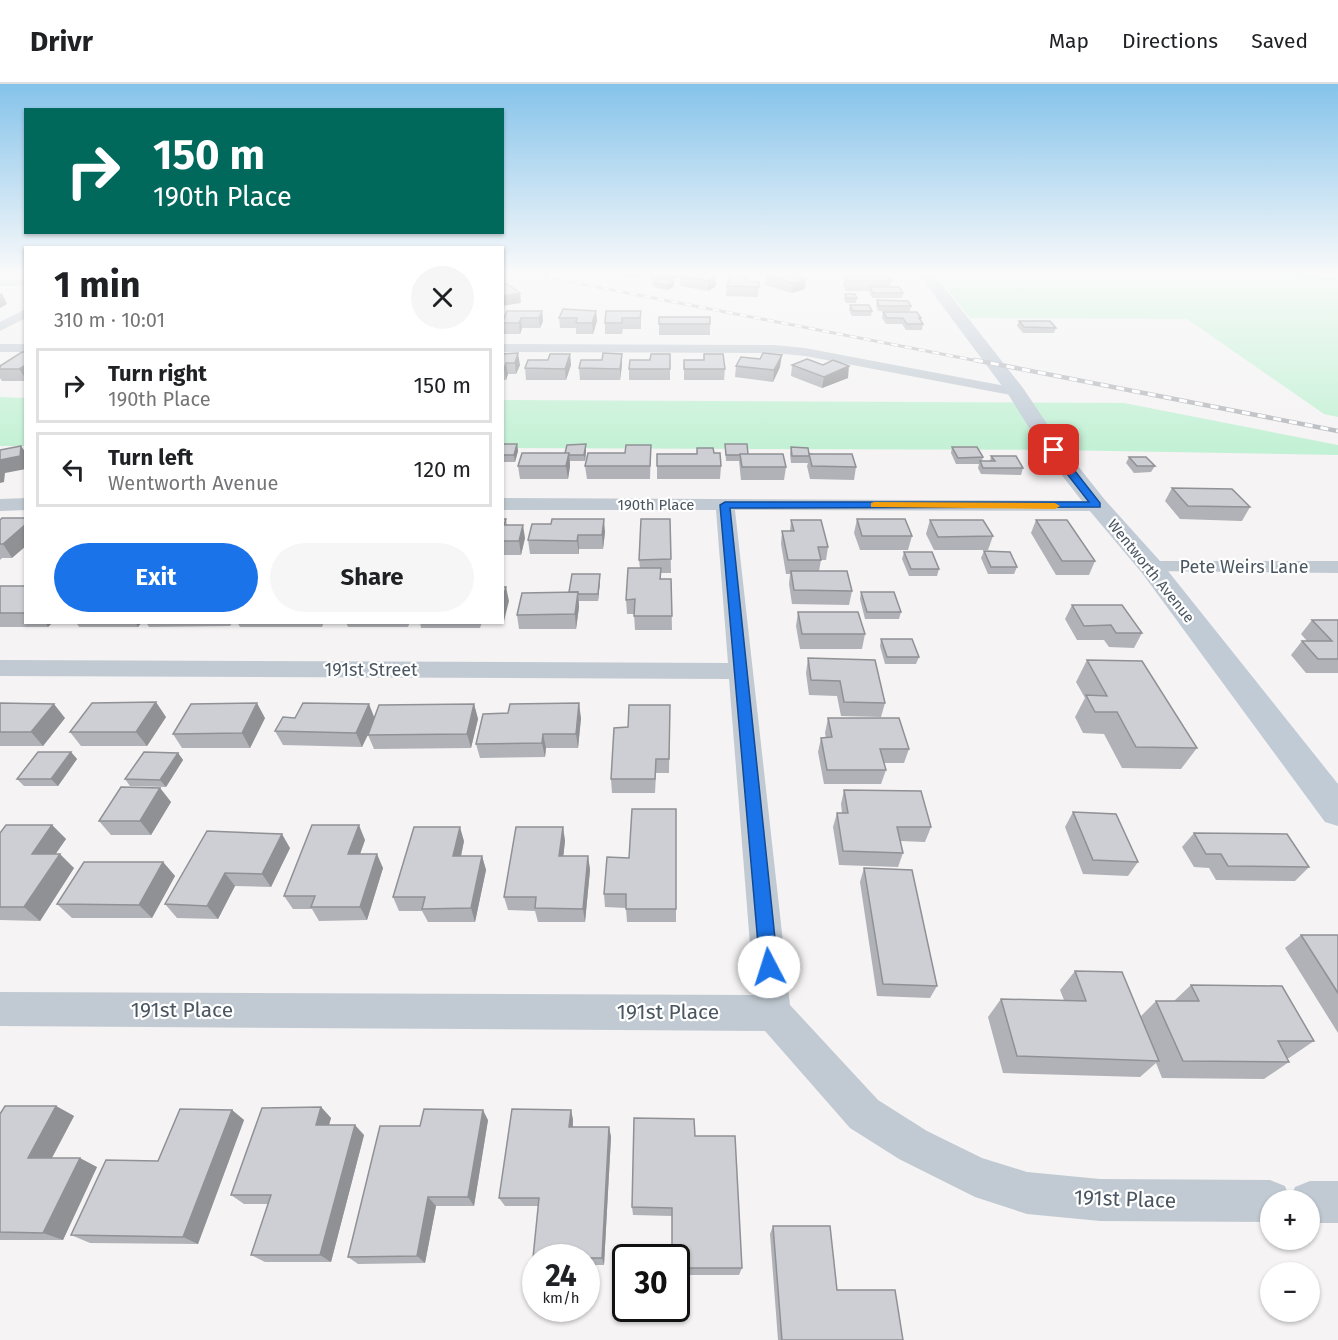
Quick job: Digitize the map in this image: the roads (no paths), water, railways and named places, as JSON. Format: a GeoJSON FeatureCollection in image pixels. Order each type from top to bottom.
{"type":"FeatureCollection","features":[{"type":"Feature","properties":{"kind":"street","name":"Wentworth Avenue"},"geometry":{"type":"LineString","coordinates":[[969,331],[1016,392],[1054,450],[1096,505],[1151,567],[1338,811]]}},
{"type":"Feature","properties":{"kind":"street"},"geometry":{"type":"LineString","coordinates":[[0,348],[24,348]]}},
{"type":"Feature","properties":{"kind":"street"},"geometry":{"type":"LineString","coordinates":[[504,348],[794,351],[831,356],[1016,392]]}},
{"type":"Feature","properties":{"kind":"street"},"geometry":{"type":"LineString","coordinates":[[0,505],[24,504]]}},
{"type":"Feature","properties":{"kind":"street","name":"190th Place"},"geometry":{"type":"LineString","coordinates":[[504,504],[1096,505]]}},
{"type":"Feature","properties":{"kind":"street"},"geometry":{"type":"LineString","coordinates":[[725,505],[773,1012]]}},
{"type":"Feature","properties":{"kind":"street","name":"Pete Weirs Lane"},"geometry":{"type":"LineString","coordinates":[[1151,567],[1338,567]]}},
{"type":"Feature","properties":{"kind":"street","name":"191st Street"},"geometry":{"type":"LineString","coordinates":[[0,668],[742,671]]}},
{"type":"Feature","properties":{"kind":"street","name":"191st Place"},"geometry":{"type":"LineString","coordinates":[[0,1009],[773,1012],[864,1114],[913,1146],[975,1176],[1028,1193],[1100,1200],[1260,1201]]}},
{"type":"Feature","properties":{"kind":"street"},"geometry":{"type":"LineString","coordinates":[[1320,1202],[1338,1202]]}},
{"type":"Feature","properties":{"kind":"railway"},"geometry":{"type":"LineString","coordinates":[[822,331],[983,362]]}},
{"type":"Feature","properties":{"kind":"railway"},"geometry":{"type":"LineString","coordinates":[[975,360],[1338,431]]}}]}
